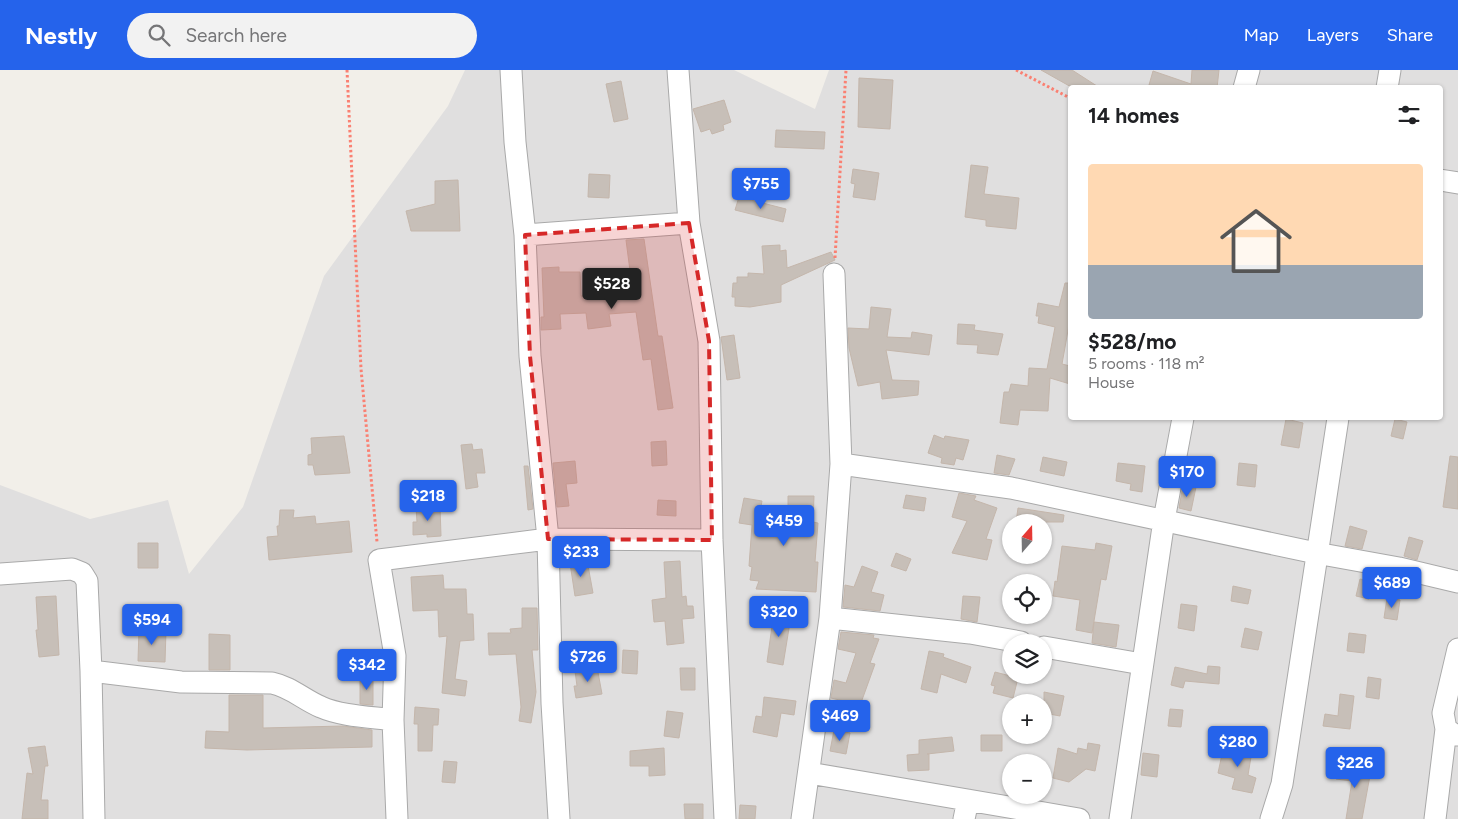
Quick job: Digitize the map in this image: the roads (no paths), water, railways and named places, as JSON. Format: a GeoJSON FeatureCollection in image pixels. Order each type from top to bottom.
{"type":"FeatureCollection","features":[{"type":"Feature","properties":{"kind":"street"},"geometry":{"type":"LineString","coordinates":[[511,70],[515,142],[525,235],[530,356],[548,540],[552,703],[559,819]]}},
{"type":"Feature","properties":{"kind":"street"},"geometry":{"type":"LineString","coordinates":[[678,70],[688,223],[709,341],[712,540],[725,819]]}},
{"type":"Feature","properties":{"kind":"street"},"geometry":{"type":"LineString","coordinates":[[1245,85],[1249,70]]}},
{"type":"Feature","properties":{"kind":"street"},"geometry":{"type":"LineString","coordinates":[[1388,85],[1390,70]]}},
{"type":"Feature","properties":{"kind":"street"},"geometry":{"type":"LineString","coordinates":[[1443,180],[1458,183]]}},
{"type":"Feature","properties":{"kind":"street"},"geometry":{"type":"LineString","coordinates":[[525,235],[688,223]]}},
{"type":"Feature","properties":{"kind":"street"},"geometry":{"type":"LineString","coordinates":[[802,819],[830,618],[841,464],[834,274]]}},
{"type":"Feature","properties":{"kind":"street"},"geometry":{"type":"LineString","coordinates":[[1120,819],[1164,520],[1183,420]]}},
{"type":"Feature","properties":{"kind":"street"},"geometry":{"type":"LineString","coordinates":[[1271,819],[1282,784],[1338,420]]}},
{"type":"Feature","properties":{"kind":"street"},"geometry":{"type":"LineString","coordinates":[[841,464],[1011,488],[1316,553],[1457,579]]}},
{"type":"Feature","properties":{"kind":"street"},"geometry":{"type":"LineString","coordinates":[[396,819],[393,720],[395,656],[379,560],[548,540],[712,540]]}},
{"type":"Feature","properties":{"kind":"street"},"geometry":{"type":"LineString","coordinates":[[0,574],[72,569],[82,574],[87,581],[94,819]]}},
{"type":"Feature","properties":{"kind":"street"},"geometry":{"type":"LineString","coordinates":[[830,618],[1002,639]]}},
{"type":"Feature","properties":{"kind":"street"},"geometry":{"type":"LineString","coordinates":[[1052,648],[1142,664]]}},
{"type":"Feature","properties":{"kind":"street"},"geometry":{"type":"LineString","coordinates":[[1435,819],[1452,732],[1443,713],[1458,649]]}},
{"type":"Feature","properties":{"kind":"street"},"geometry":{"type":"LineString","coordinates":[[91,671],[181,682],[272,683],[284,686],[321,707],[393,720]]}},
{"type":"Feature","properties":{"kind":"street"},"geometry":{"type":"LineString","coordinates":[[809,773],[966,810],[1079,819]]}}]}
